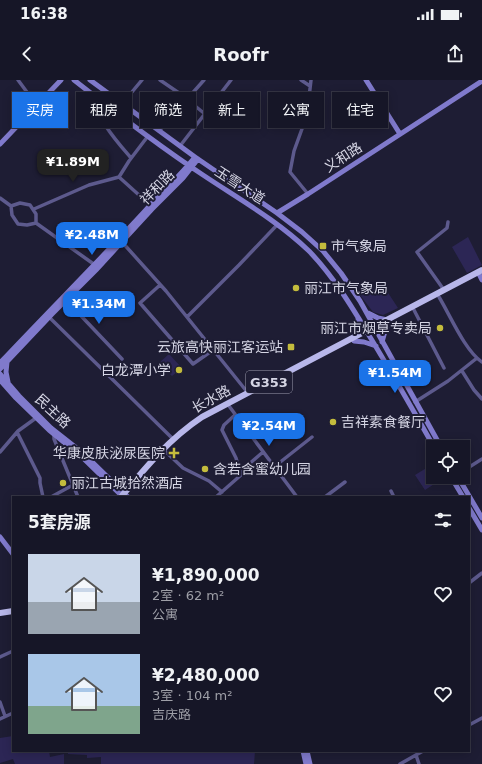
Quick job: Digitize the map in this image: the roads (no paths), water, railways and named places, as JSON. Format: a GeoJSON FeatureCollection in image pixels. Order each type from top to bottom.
{"type":"FeatureCollection","features":[{"type":"Feature","properties":{"kind":"highway","name":"长水路"},"geometry":{"type":"LineString","coordinates":[[389,321],[444,290],[481,274]]}},
{"type":"Feature","properties":{"kind":"highway","name":"长水路"},"geometry":{"type":"LineString","coordinates":[[124,496],[165,451],[196,426],[229,406],[367,332],[414,310],[481,274]]}},
{"type":"Feature","properties":{"kind":"highway","name":"长水路"},"geometry":{"type":"LineString","coordinates":[[124,496],[154,457],[173,439],[202,417],[354,339]]}},
{"type":"Feature","properties":{"kind":"highway"},"geometry":{"type":"LineString","coordinates":[[0,613],[12,611]]}},
{"type":"Feature","properties":{"kind":"highway"},"geometry":{"type":"LineString","coordinates":[[0,616],[12,614]]}},
{"type":"Feature","properties":{"kind":"main road"},"geometry":{"type":"LineString","coordinates":[[46,92],[57,80]]}},
{"type":"Feature","properties":{"kind":"main road"},"geometry":{"type":"LineString","coordinates":[[0,144],[61,80]]}},
{"type":"Feature","properties":{"kind":"main road","name":"玉雪大道"},"geometry":{"type":"LineString","coordinates":[[74,80],[89,92]]}},
{"type":"Feature","properties":{"kind":"main road","name":"玉雪大道"},"geometry":{"type":"LineString","coordinates":[[90,80],[106,92]]}},
{"type":"Feature","properties":{"kind":"main road"},"geometry":{"type":"LineString","coordinates":[[366,80],[400,134]]}},
{"type":"Feature","properties":{"kind":"main road","name":"义和路"},"geometry":{"type":"LineString","coordinates":[[277,213],[482,81]]}},
{"type":"Feature","properties":{"kind":"main road","name":"玉雪大道"},"geometry":{"type":"LineString","coordinates":[[132,111],[277,213],[302,232],[329,258],[348,282],[367,312],[382,342],[437,440]]}},
{"type":"Feature","properties":{"kind":"main road","name":"玉雪大道"},"geometry":{"type":"LineString","coordinates":[[132,124],[296,239],[321,264],[340,288],[376,346],[430,440]]}},
{"type":"Feature","properties":{"kind":"main road"},"geometry":{"type":"LineString","coordinates":[[0,139],[12,127]]}},
{"type":"Feature","properties":{"kind":"main road","name":"祥和路"},"geometry":{"type":"LineString","coordinates":[[0,363],[7,359],[96,270],[197,158]]}},
{"type":"Feature","properties":{"kind":"main road","name":"祥和路"},"geometry":{"type":"LineString","coordinates":[[0,369],[52,308],[95,265],[150,205],[190,166]]}},
{"type":"Feature","properties":{"kind":"main road"},"geometry":{"type":"LineString","coordinates":[[367,312],[378,318],[389,321],[382,342]]}},
{"type":"Feature","properties":{"kind":"main road"},"geometry":{"type":"LineString","coordinates":[[358,317],[358,328],[354,339],[376,346]]}},
{"type":"Feature","properties":{"kind":"main road"},"geometry":{"type":"LineString","coordinates":[[0,358],[7,359],[5,385]]}},
{"type":"Feature","properties":{"kind":"main road","name":"民主路"},"geometry":{"type":"LineString","coordinates":[[0,374],[5,385],[51,428],[84,454],[124,496]]}},
{"type":"Feature","properties":{"kind":"main road","name":"民主路"},"geometry":{"type":"LineString","coordinates":[[0,380],[36,418],[82,457],[124,496]]}},
{"type":"Feature","properties":{"kind":"main road"},"geometry":{"type":"LineString","coordinates":[[455,484],[462,496]]}},
{"type":"Feature","properties":{"kind":"main road"},"geometry":{"type":"LineString","coordinates":[[462,484],[469,496]]}},
{"type":"Feature","properties":{"kind":"main road"},"geometry":{"type":"LineString","coordinates":[[470,498],[482,518]]}},
{"type":"Feature","properties":{"kind":"main road"},"geometry":{"type":"LineString","coordinates":[[470,510],[482,530]]}},
{"type":"Feature","properties":{"kind":"main road"},"geometry":{"type":"LineString","coordinates":[[0,537],[12,553]]}},
{"type":"Feature","properties":{"kind":"main road"},"geometry":{"type":"LineString","coordinates":[[303,752],[306,764]]}},
{"type":"Feature","properties":{"kind":"main road"},"geometry":{"type":"LineString","coordinates":[[306,752],[310,764]]}},
{"type":"Feature","properties":{"kind":"street"},"geometry":{"type":"LineString","coordinates":[[18,80],[27,92]]}},
{"type":"Feature","properties":{"kind":"street"},"geometry":{"type":"LineString","coordinates":[[132,92],[142,80]]}},
{"type":"Feature","properties":{"kind":"street"},"geometry":{"type":"LineString","coordinates":[[160,80],[176,92]]}},
{"type":"Feature","properties":{"kind":"street"},"geometry":{"type":"LineString","coordinates":[[193,92],[204,80]]}},
{"type":"Feature","properties":{"kind":"street"},"geometry":{"type":"LineString","coordinates":[[222,92],[231,80]]}},
{"type":"Feature","properties":{"kind":"street"},"geometry":{"type":"LineString","coordinates":[[301,80],[310,86]]}},
{"type":"Feature","properties":{"kind":"street"},"geometry":{"type":"LineString","coordinates":[[308,194],[290,172],[294,151],[307,115],[311,80]]}},
{"type":"Feature","properties":{"kind":"street"},"geometry":{"type":"LineString","coordinates":[[196,107],[204,113]]}},
{"type":"Feature","properties":{"kind":"street"},"geometry":{"type":"LineString","coordinates":[[180,146],[204,115]]}},
{"type":"Feature","properties":{"kind":"street"},"geometry":{"type":"LineString","coordinates":[[107,128],[131,158]]}},
{"type":"Feature","properties":{"kind":"street"},"geometry":{"type":"LineString","coordinates":[[34,209],[89,185],[119,177],[148,136]]}},
{"type":"Feature","properties":{"kind":"street"},"geometry":{"type":"LineString","coordinates":[[119,177],[150,205]]}},
{"type":"Feature","properties":{"kind":"street"},"geometry":{"type":"LineString","coordinates":[[0,198],[11,206],[12,217],[18,224],[27,225],[36,223],[95,265]]}},
{"type":"Feature","properties":{"kind":"street"},"geometry":{"type":"LineString","coordinates":[[11,206],[18,204],[30,205],[34,209],[37,216],[36,223]]}},
{"type":"Feature","properties":{"kind":"street"},"geometry":{"type":"LineString","coordinates":[[444,290],[417,252],[447,228],[448,222]]}},
{"type":"Feature","properties":{"kind":"street"},"geometry":{"type":"LineString","coordinates":[[187,317],[242,263],[277,225]]}},
{"type":"Feature","properties":{"kind":"street"},"geometry":{"type":"LineString","coordinates":[[122,242],[187,317],[248,393]]}},
{"type":"Feature","properties":{"kind":"street"},"geometry":{"type":"LineString","coordinates":[[160,285],[140,303],[158,325],[193,364],[214,350]]}},
{"type":"Feature","properties":{"kind":"street"},"geometry":{"type":"LineString","coordinates":[[439,297],[461,336],[477,358],[482,362]]}},
{"type":"Feature","properties":{"kind":"street"},"geometry":{"type":"LineString","coordinates":[[66,300],[122,359]]}},
{"type":"Feature","properties":{"kind":"street"},"geometry":{"type":"LineString","coordinates":[[414,310],[444,368]]}},
{"type":"Feature","properties":{"kind":"street"},"geometry":{"type":"LineString","coordinates":[[49,317],[173,439]]}},
{"type":"Feature","properties":{"kind":"street"},"geometry":{"type":"LineString","coordinates":[[415,402],[448,381],[477,358]]}},
{"type":"Feature","properties":{"kind":"street"},"geometry":{"type":"LineString","coordinates":[[462,370],[474,390],[482,399]]}},
{"type":"Feature","properties":{"kind":"street"},"geometry":{"type":"LineString","coordinates":[[229,406],[296,496]]}},
{"type":"Feature","properties":{"kind":"street"},"geometry":{"type":"LineString","coordinates":[[217,496],[241,475],[236,458],[222,430],[224,425],[235,415]]}},
{"type":"Feature","properties":{"kind":"street"},"geometry":{"type":"LineString","coordinates":[[0,452],[17,432],[36,418]]}},
{"type":"Feature","properties":{"kind":"street"},"geometry":{"type":"LineString","coordinates":[[17,432],[40,478],[43,496]]}},
{"type":"Feature","properties":{"kind":"street"},"geometry":{"type":"LineString","coordinates":[[54,434],[54,439],[78,496]]}},
{"type":"Feature","properties":{"kind":"street"},"geometry":{"type":"LineString","coordinates":[[274,467],[312,437]]}},
{"type":"Feature","properties":{"kind":"street"},"geometry":{"type":"LineString","coordinates":[[165,451],[183,468],[209,481],[222,492]]}},
{"type":"Feature","properties":{"kind":"street"},"geometry":{"type":"LineString","coordinates":[[240,471],[263,452]]}},
{"type":"Feature","properties":{"kind":"street"},"geometry":{"type":"LineString","coordinates":[[470,467],[482,459]]}},
{"type":"Feature","properties":{"kind":"street"},"geometry":{"type":"LineString","coordinates":[[326,496],[345,482]]}},
{"type":"Feature","properties":{"kind":"street"},"geometry":{"type":"LineString","coordinates":[[53,496],[73,485]]}},
{"type":"Feature","properties":{"kind":"street"},"geometry":{"type":"LineString","coordinates":[[391,491],[394,496]]}},
{"type":"Feature","properties":{"kind":"street"},"geometry":{"type":"LineString","coordinates":[[470,582],[482,573]]}},
{"type":"Feature","properties":{"kind":"street"},"geometry":{"type":"LineString","coordinates":[[0,657],[12,651]]}},
{"type":"Feature","properties":{"kind":"street"},"geometry":{"type":"LineString","coordinates":[[0,702],[5,716]]}},
{"type":"Feature","properties":{"kind":"street"},"geometry":{"type":"LineString","coordinates":[[0,719],[12,713]]}},
{"type":"Feature","properties":{"kind":"street"},"geometry":{"type":"LineString","coordinates":[[470,725],[482,718]]}},
{"type":"Feature","properties":{"kind":"street"},"geometry":{"type":"LineString","coordinates":[[400,764],[417,753],[419,764]]}},
{"type":"Feature","properties":{"kind":"place","name":"市气象局"},"geometry":{"type":"Point","coordinates":[323,246]}},
{"type":"Feature","properties":{"kind":"place","name":"丽江市气象局"},"geometry":{"type":"Point","coordinates":[296,288]}},
{"type":"Feature","properties":{"kind":"place","name":"丽江市烟草专卖局"},"geometry":{"type":"Point","coordinates":[440,328]}},
{"type":"Feature","properties":{"kind":"place","name":"云旅高快丽江客运站"},"geometry":{"type":"Point","coordinates":[291,347]}},
{"type":"Feature","properties":{"kind":"place","name":"白龙潭小学"},"geometry":{"type":"Point","coordinates":[179,370]}},
{"type":"Feature","properties":{"kind":"place","name":"吉祥素食餐厅"},"geometry":{"type":"Point","coordinates":[333,422]}},
{"type":"Feature","properties":{"kind":"place","name":"华康皮肤泌尿医院"},"geometry":{"type":"Point","coordinates":[174,453]}},
{"type":"Feature","properties":{"kind":"place","name":"含若含蜜幼儿园"},"geometry":{"type":"Point","coordinates":[205,469]}},
{"type":"Feature","properties":{"kind":"place","name":"丽江古城拾然酒店"},"geometry":{"type":"Point","coordinates":[63,483]}}]}
